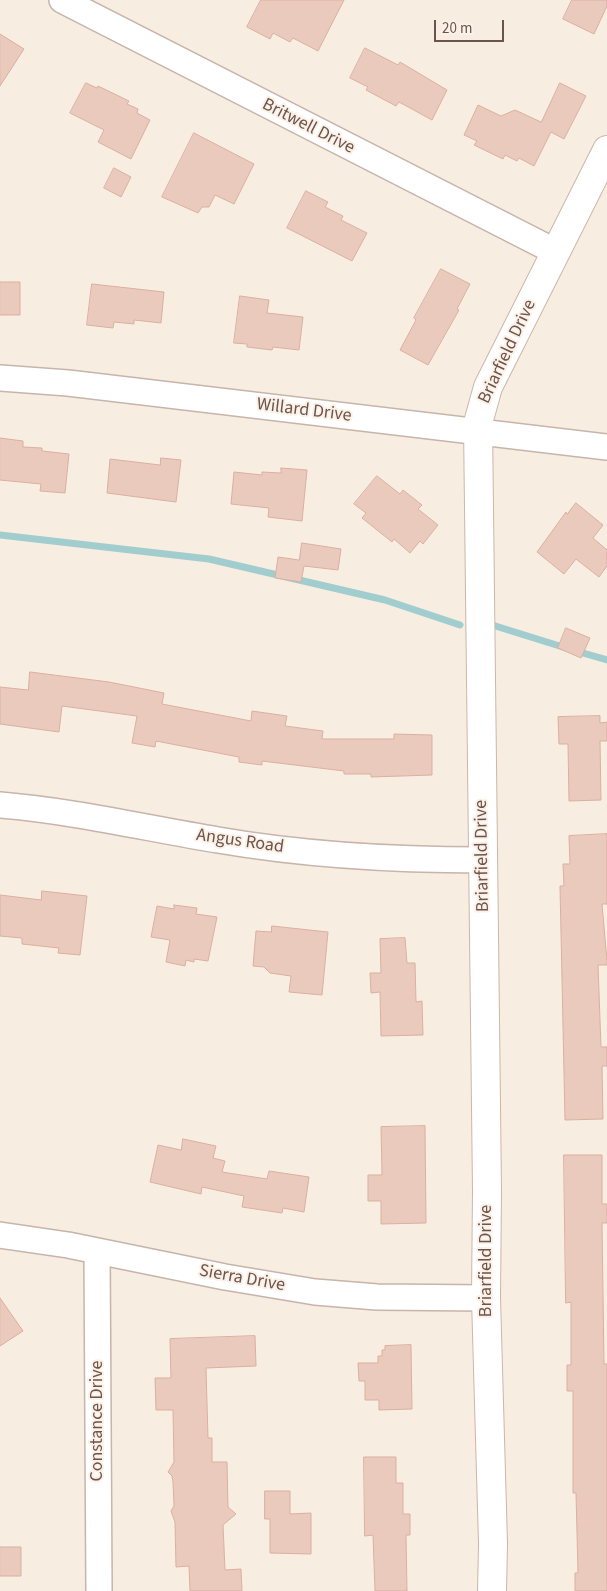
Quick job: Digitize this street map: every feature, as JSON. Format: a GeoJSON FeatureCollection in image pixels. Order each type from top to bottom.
{"type":"FeatureCollection","features":[{"type":"Feature","properties":{"kind":"street","name":"Britwell Drive"},"geometry":{"type":"LineString","coordinates":[[62,0],[556,252]]}},
{"type":"Feature","properties":{"kind":"street","name":"Briarfield Drive"},"geometry":{"type":"LineString","coordinates":[[492,1591],[493,1544],[486,1298],[487,1191],[477,484],[478,423],[488,387],[607,150]]}},
{"type":"Feature","properties":{"kind":"street","name":"Willard Drive"},"geometry":{"type":"LineString","coordinates":[[0,378],[68,383],[607,447]]}},
{"type":"Feature","properties":{"kind":"street","name":"Angus Road"},"geometry":{"type":"LineString","coordinates":[[0,805],[63,811],[256,846],[417,860],[483,860]]}},
{"type":"Feature","properties":{"kind":"street","name":"Sierra Drive"},"geometry":{"type":"LineString","coordinates":[[0,1235],[97,1251],[225,1277],[314,1292],[377,1297],[486,1298]]}},
{"type":"Feature","properties":{"kind":"street","name":"Constance Drive"},"geometry":{"type":"LineString","coordinates":[[97,1251],[99,1591]]}},
{"type":"Feature","properties":{"kind":"building"},"geometry":{"type":"Polygon","coordinates":[[[261,0],[344,0],[318,51],[293,38],[290,42],[273,33],[270,39],[247,27],[261,0]]]}},
{"type":"Feature","properties":{"kind":"building"},"geometry":{"type":"Polygon","coordinates":[[[572,0],[607,0],[607,6],[594,34],[563,19],[572,0]]]}},
{"type":"Feature","properties":{"kind":"building"},"geometry":{"type":"Polygon","coordinates":[[[0,34],[24,49],[0,86],[0,34]]]}},
{"type":"Feature","properties":{"kind":"building"},"geometry":{"type":"Polygon","coordinates":[[[365,48],[398,65],[400,62],[447,90],[432,120],[399,102],[396,106],[366,90],[368,87],[350,78],[365,48]]]}},
{"type":"Feature","properties":{"kind":"building"},"geometry":{"type":"Polygon","coordinates":[[[86,83],[97,88],[98,86],[129,101],[127,104],[138,109],[137,113],[150,120],[131,159],[98,142],[104,130],[70,113],[86,83]]]}},
{"type":"Feature","properties":{"kind":"building"},"geometry":{"type":"Polygon","coordinates":[[[560,83],[586,96],[564,139],[551,132],[534,166],[519,158],[517,161],[505,155],[503,159],[474,145],[477,141],[464,135],[478,105],[501,116],[515,110],[541,122],[560,83]]]}},
{"type":"Feature","properties":{"kind":"building"},"geometry":{"type":"Polygon","coordinates":[[[194,133],[254,164],[234,204],[215,195],[209,207],[202,207],[198,213],[162,197],[194,133]]]}},
{"type":"Feature","properties":{"kind":"building"},"geometry":{"type":"Polygon","coordinates":[[[114,168],[131,177],[121,197],[104,188],[114,168]]]}},
{"type":"Feature","properties":{"kind":"building"},"geometry":{"type":"Polygon","coordinates":[[[306,191],[328,202],[325,207],[343,216],[341,220],[367,233],[352,261],[287,228],[306,191]]]}},
{"type":"Feature","properties":{"kind":"building"},"geometry":{"type":"Polygon","coordinates":[[[441,269],[470,284],[457,309],[459,310],[428,365],[400,350],[416,320],[414,318],[441,269]]]}},
{"type":"Feature","properties":{"kind":"building"},"geometry":{"type":"Polygon","coordinates":[[[0,282],[20,282],[20,315],[0,315],[0,282]]]}},
{"type":"Feature","properties":{"kind":"building"},"geometry":{"type":"Polygon","coordinates":[[[92,284],[164,292],[161,323],[134,320],[134,324],[114,322],[113,328],[87,325],[92,284]]]}},
{"type":"Feature","properties":{"kind":"building"},"geometry":{"type":"Polygon","coordinates":[[[240,296],[269,300],[267,313],[303,317],[299,350],[273,347],[272,350],[247,347],[247,344],[234,343],[240,296]]]}},
{"type":"Feature","properties":{"kind":"building"},"geometry":{"type":"Polygon","coordinates":[[[0,438],[23,441],[23,447],[42,448],[42,451],[69,454],[65,493],[40,491],[41,484],[0,480],[0,438]]]}},
{"type":"Feature","properties":{"kind":"building"},"geometry":{"type":"Polygon","coordinates":[[[161,458],[181,460],[176,502],[107,493],[110,459],[160,465],[161,458]]]}},
{"type":"Feature","properties":{"kind":"building"},"geometry":{"type":"Polygon","coordinates":[[[281,468],[307,470],[302,521],[268,517],[269,508],[231,504],[234,472],[262,475],[262,472],[281,473],[281,468]]]}},
{"type":"Feature","properties":{"kind":"building"},"geometry":{"type":"Polygon","coordinates":[[[377,476],[400,494],[403,490],[422,505],[418,509],[438,525],[423,544],[420,541],[410,553],[394,539],[392,542],[362,518],[366,513],[354,504],[377,476]]]}},
{"type":"Feature","properties":{"kind":"building"},"geometry":{"type":"Polygon","coordinates":[[[576,503],[603,525],[593,538],[607,550],[607,566],[599,577],[576,559],[564,574],[537,552],[566,512],[567,514],[576,503]]]}},
{"type":"Feature","properties":{"kind":"building"},"geometry":{"type":"Polygon","coordinates":[[[302,543],[341,549],[338,570],[304,566],[301,582],[275,578],[278,557],[299,560],[302,543]]]}},
{"type":"Feature","properties":{"kind":"building"},"geometry":{"type":"Polygon","coordinates":[[[566,628],[590,638],[581,658],[558,648],[566,628]]]}},
{"type":"Feature","properties":{"kind":"building"},"geometry":{"type":"Polygon","coordinates":[[[30,672],[109,682],[164,693],[162,704],[251,721],[252,711],[287,716],[285,726],[323,731],[322,739],[394,739],[394,734],[432,735],[432,775],[371,777],[371,774],[344,774],[344,771],[262,761],[262,765],[239,762],[239,757],[156,741],[155,747],[132,743],[137,716],[62,706],[59,732],[0,724],[0,687],[28,690],[30,672]]]}},
{"type":"Feature","properties":{"kind":"building"},"geometry":{"type":"Polygon","coordinates":[[[600,716],[600,723],[607,722],[607,741],[600,741],[601,800],[569,801],[568,744],[559,744],[558,717],[600,716]]]}},
{"type":"Feature","properties":{"kind":"building"},"geometry":{"type":"Polygon","coordinates":[[[607,834],[607,904],[602,904],[607,965],[598,965],[601,1047],[607,1047],[607,1066],[602,1066],[603,1119],[565,1120],[560,886],[564,886],[563,864],[570,864],[569,836],[607,834]]]}},
{"type":"Feature","properties":{"kind":"building"},"geometry":{"type":"Polygon","coordinates":[[[42,891],[87,896],[80,955],[58,953],[59,948],[22,944],[22,938],[0,936],[0,895],[41,900],[42,891]]]}},
{"type":"Feature","properties":{"kind":"building"},"geometry":{"type":"Polygon","coordinates":[[[174,905],[197,908],[196,914],[217,917],[208,961],[194,959],[194,962],[186,960],[185,966],[166,962],[170,940],[151,937],[157,906],[174,909],[174,905]]]}},
{"type":"Feature","properties":{"kind":"building"},"geometry":{"type":"Polygon","coordinates":[[[272,926],[328,932],[322,995],[289,992],[291,976],[270,973],[264,967],[253,966],[256,931],[271,932],[272,926]]]}},
{"type":"Feature","properties":{"kind":"building"},"geometry":{"type":"Polygon","coordinates":[[[405,938],[407,963],[415,963],[416,1002],[422,1001],[423,1035],[381,1036],[380,992],[371,993],[370,973],[381,973],[380,939],[405,938]]]}},
{"type":"Feature","properties":{"kind":"building"},"geometry":{"type":"Polygon","coordinates":[[[425,1126],[426,1223],[381,1224],[381,1201],[368,1201],[368,1175],[382,1175],[381,1127],[425,1126]]]}},
{"type":"Feature","properties":{"kind":"building"},"geometry":{"type":"Polygon","coordinates":[[[183,1139],[216,1146],[213,1158],[225,1161],[222,1172],[267,1179],[269,1171],[309,1177],[304,1212],[283,1208],[282,1213],[242,1207],[244,1196],[202,1187],[201,1194],[150,1182],[158,1145],[181,1150],[183,1139]]]}},
{"type":"Feature","properties":{"kind":"building"},"geometry":{"type":"Polygon","coordinates":[[[564,1155],[602,1155],[602,1204],[607,1204],[607,1223],[602,1223],[604,1364],[607,1364],[607,1591],[575,1591],[575,1573],[578,1573],[576,1493],[573,1493],[573,1391],[567,1391],[567,1365],[571,1365],[571,1302],[566,1303],[564,1155]]]}},
{"type":"Feature","properties":{"kind":"building"},"geometry":{"type":"Polygon","coordinates":[[[0,1298],[23,1331],[0,1346],[0,1298]]]}},
{"type":"Feature","properties":{"kind":"building"},"geometry":{"type":"Polygon","coordinates":[[[255,1336],[256,1366],[206,1368],[208,1438],[212,1438],[212,1462],[227,1462],[228,1507],[236,1514],[223,1525],[225,1570],[241,1569],[242,1591],[190,1591],[189,1566],[176,1567],[175,1522],[171,1511],[174,1506],[173,1482],[172,1476],[168,1472],[174,1462],[173,1410],[156,1410],[155,1378],[171,1378],[170,1339],[255,1336]]]}},
{"type":"Feature","properties":{"kind":"building"},"geometry":{"type":"Polygon","coordinates":[[[411,1345],[412,1409],[379,1410],[379,1400],[365,1400],[365,1381],[359,1381],[358,1363],[378,1363],[378,1356],[382,1356],[382,1350],[385,1350],[385,1346],[411,1345]]]}},
{"type":"Feature","properties":{"kind":"building"},"geometry":{"type":"Polygon","coordinates":[[[364,1457],[396,1457],[396,1483],[403,1483],[403,1514],[410,1514],[410,1535],[406,1535],[407,1591],[375,1591],[373,1535],[365,1536],[364,1457]]]}},
{"type":"Feature","properties":{"kind":"building"},"geometry":{"type":"Polygon","coordinates":[[[265,1491],[290,1491],[290,1514],[311,1513],[311,1554],[270,1553],[270,1519],[265,1519],[265,1491]]]}},
{"type":"Feature","properties":{"kind":"building"},"geometry":{"type":"Polygon","coordinates":[[[0,1547],[21,1547],[21,1576],[0,1576],[0,1547]]]}},
{"type":"Feature","properties":{"kind":"waterway"},"geometry":{"type":"LineString","coordinates":[[0,535],[209,559],[385,600],[460,625]]}},
{"type":"Feature","properties":{"kind":"waterway"},"geometry":{"type":"LineString","coordinates":[[489,624],[566,648]]}},
{"type":"Feature","properties":{"kind":"waterway"},"geometry":{"type":"LineString","coordinates":[[576,651],[607,660]]}}]}
